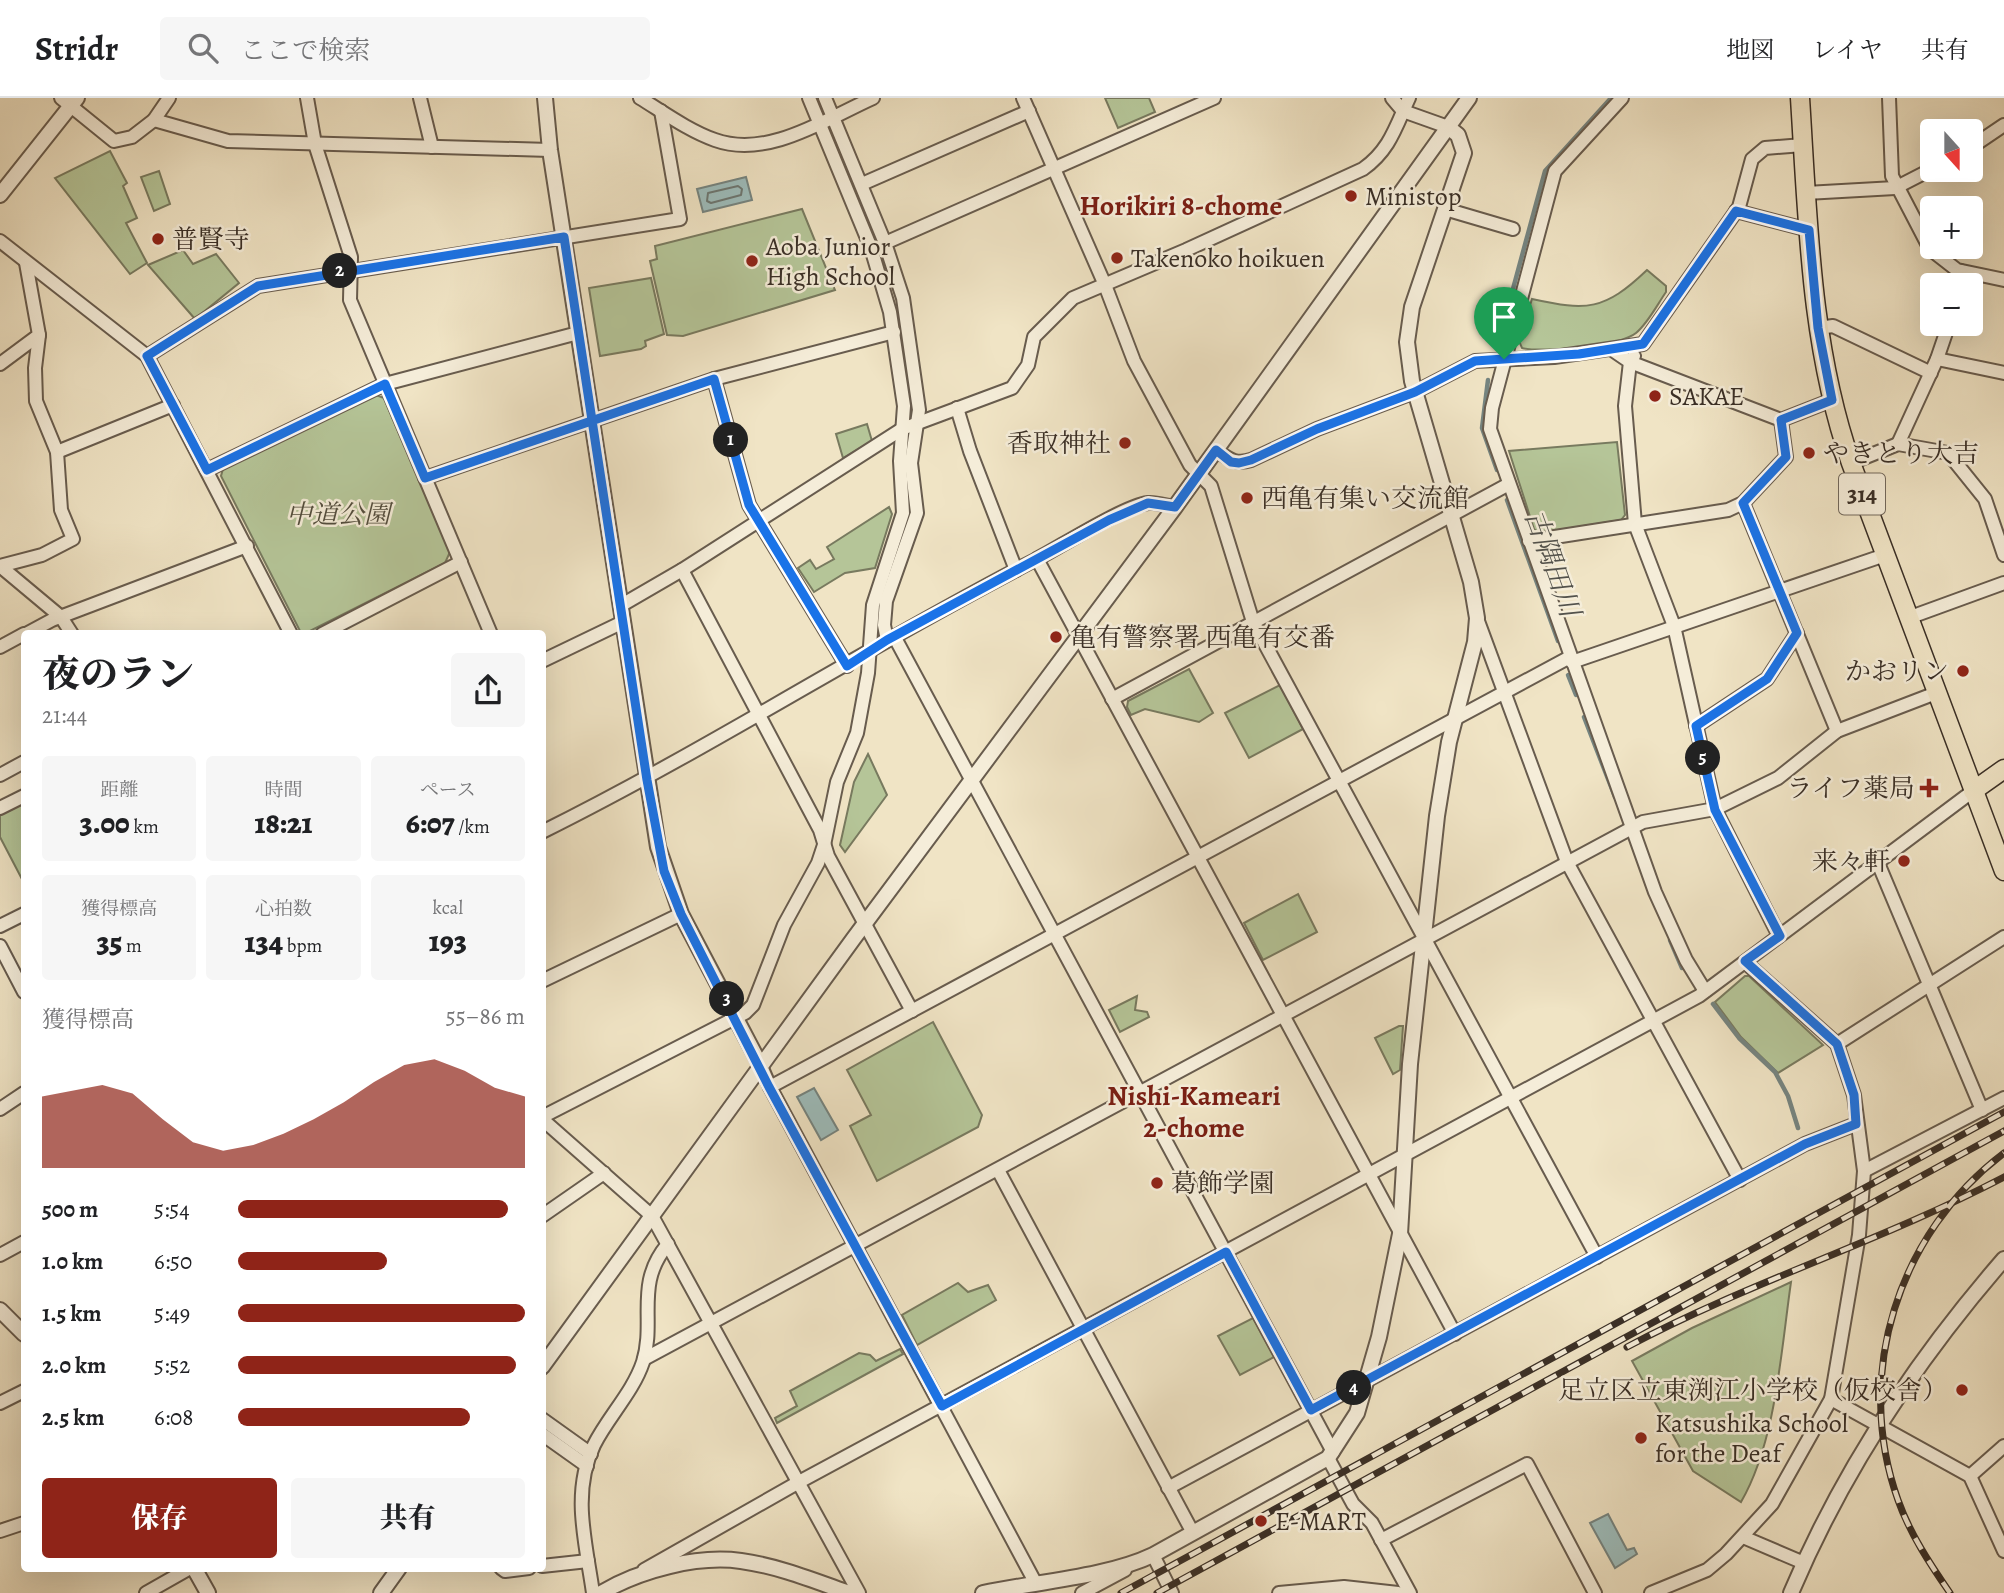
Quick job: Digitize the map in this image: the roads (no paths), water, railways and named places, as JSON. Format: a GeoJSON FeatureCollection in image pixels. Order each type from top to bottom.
{"type":"FeatureCollection","features":[{"type":"Feature","properties":{"kind":"main road","name":"314"},"geometry":{"type":"LineString","coordinates":[[1800,98],[1818,328],[1832,400],[1850,463],[2004,871]]}},
{"type":"Feature","properties":{"kind":"main road"},"geometry":{"type":"LineString","coordinates":[[1973,791],[2004,769]]}},
{"type":"Feature","properties":{"kind":"street"},"geometry":{"type":"LineString","coordinates":[[0,195],[70,101],[114,141],[132,137],[153,120],[169,98]]}},
{"type":"Feature","properties":{"kind":"street"},"geometry":{"type":"LineString","coordinates":[[307,98],[315,144],[352,269],[350,300],[489,630]]}},
{"type":"Feature","properties":{"kind":"street"},"geometry":{"type":"LineString","coordinates":[[420,98],[432,147]]}},
{"type":"Feature","properties":{"kind":"street"},"geometry":{"type":"LineString","coordinates":[[545,98],[550,150],[658,846],[681,914],[761,1066],[769,1087],[1035,1582]]}},
{"type":"Feature","properties":{"kind":"street"},"geometry":{"type":"LineString","coordinates":[[640,98],[715,140],[747,146],[769,143],[873,98]]}},
{"type":"Feature","properties":{"kind":"street"},"geometry":{"type":"LineString","coordinates":[[546,1116],[736,1017],[753,1005],[784,925],[818,863],[837,782],[857,733],[868,673],[873,605],[903,513],[900,461],[904,406],[894,332],[872,248],[809,98]]}},
{"type":"Feature","properties":{"kind":"street"},"geometry":{"type":"LineString","coordinates":[[825,98],[885,243],[902,298],[919,410],[911,463],[917,513],[886,601],[884,625],[972,779],[1311,1410],[1353,1504],[1372,1523],[1410,1593]]}},
{"type":"Feature","properties":{"kind":"street"},"geometry":{"type":"LineString","coordinates":[[1023,98],[1105,285],[1135,363],[1198,475],[1211,486],[1253,622],[1597,1257]]}},
{"type":"Feature","properties":{"kind":"street"},"geometry":{"type":"LineString","coordinates":[[885,243],[1214,98]]}},
{"type":"Feature","properties":{"kind":"street"},"geometry":{"type":"LineString","coordinates":[[1392,98],[1403,111],[1448,127],[1464,144],[1464,153],[1408,326],[1408,362],[1471,582],[1477,618],[1567,862],[1740,1180]]}},
{"type":"Feature","properties":{"kind":"street"},"geometry":{"type":"LineString","coordinates":[[621,606],[902,429],[1012,388],[1028,365],[1034,337],[1057,311],[1073,298],[1363,169],[1378,158],[1393,138],[1409,98]]}},
{"type":"Feature","properties":{"kind":"street"},"geometry":{"type":"LineString","coordinates":[[546,1362],[865,924],[1175,507],[1469,98]]}},
{"type":"Feature","properties":{"kind":"street"},"geometry":{"type":"LineString","coordinates":[[1622,98],[1555,171],[1489,420],[1529,541],[1656,892],[1686,960],[1705,991]]}},
{"type":"Feature","properties":{"kind":"street"},"geometry":{"type":"LineString","coordinates":[[1889,98],[1892,176],[1895,188],[1930,249],[1961,271],[2004,280]]}},
{"type":"Feature","properties":{"kind":"street"},"geometry":{"type":"LineString","coordinates":[[147,356],[258,286],[680,219],[661,111]]}},
{"type":"Feature","properties":{"kind":"street"},"geometry":{"type":"LineString","coordinates":[[862,184],[1029,111]]}},
{"type":"Feature","properties":{"kind":"street"},"geometry":{"type":"LineString","coordinates":[[153,120],[228,141],[550,150]]}},
{"type":"Feature","properties":{"kind":"street"},"geometry":{"type":"LineString","coordinates":[[1983,139],[2004,125]]}},
{"type":"Feature","properties":{"kind":"street"},"geometry":{"type":"LineString","coordinates":[[1780,936],[1715,810],[1674,626],[1634,524],[1625,406],[1630,362],[1736,211],[1752,159],[1765,148],[1803,145]]}},
{"type":"Feature","properties":{"kind":"street"},"geometry":{"type":"LineString","coordinates":[[1807,192],[1895,188],[1920,175]]}},
{"type":"Feature","properties":{"kind":"street"},"geometry":{"type":"LineString","coordinates":[[1445,209],[1513,229]]}},
{"type":"Feature","properties":{"kind":"street"},"geometry":{"type":"LineString","coordinates":[[1736,211],[1809,230]]}},
{"type":"Feature","properties":{"kind":"street"},"geometry":{"type":"LineString","coordinates":[[0,241],[147,356],[247,546],[285,630]]}},
{"type":"Feature","properties":{"kind":"street"},"geometry":{"type":"LineString","coordinates":[[0,566],[42,555],[73,539],[61,510],[57,452],[36,401],[35,369],[39,335],[26,263]]}},
{"type":"Feature","properties":{"kind":"street"},"geometry":{"type":"LineString","coordinates":[[1818,328],[1833,326],[1931,373]]}},
{"type":"Feature","properties":{"kind":"street"},"geometry":{"type":"LineString","coordinates":[[425,478],[714,379],[894,332]]}},
{"type":"Feature","properties":{"kind":"street"},"geometry":{"type":"LineString","coordinates":[[207,470],[385,384],[578,333]]}},
{"type":"Feature","properties":{"kind":"street"},"geometry":{"type":"LineString","coordinates":[[0,364],[39,335]]}},
{"type":"Feature","properties":{"kind":"street"},"geometry":{"type":"LineString","coordinates":[[1898,444],[1945,336]]}},
{"type":"Feature","properties":{"kind":"street"},"geometry":{"type":"LineString","coordinates":[[1216,450],[1239,463],[1317,429],[1415,392],[1475,361],[1554,357],[1643,344]]}},
{"type":"Feature","properties":{"kind":"street"},"geometry":{"type":"LineString","coordinates":[[1611,349],[1630,362],[1781,420],[1832,400]]}},
{"type":"Feature","properties":{"kind":"street"},"geometry":{"type":"LineString","coordinates":[[1937,359],[2004,373]]}},
{"type":"Feature","properties":{"kind":"street"},"geometry":{"type":"LineString","coordinates":[[714,379],[746,496],[757,521],[847,666]]}},
{"type":"Feature","properties":{"kind":"street"},"geometry":{"type":"LineString","coordinates":[[57,452],[173,405]]}},
{"type":"Feature","properties":{"kind":"street"},"geometry":{"type":"LineString","coordinates":[[957,408],[1016,570]]}},
{"type":"Feature","properties":{"kind":"street"},"geometry":{"type":"LineString","coordinates":[[1529,541],[1728,510],[1743,503],[1786,457],[1781,420]]}},
{"type":"Feature","properties":{"kind":"street"},"geometry":{"type":"LineString","coordinates":[[1850,463],[1898,444],[1948,453],[1985,499],[2004,555]]}},
{"type":"Feature","properties":{"kind":"street"},"geometry":{"type":"LineString","coordinates":[[1112,699],[1509,484]]}},
{"type":"Feature","properties":{"kind":"street"},"geometry":{"type":"LineString","coordinates":[[546,830],[647,780],[847,666],[890,638],[1109,520],[1148,503],[1175,507]]}},
{"type":"Feature","properties":{"kind":"street"},"geometry":{"type":"LineString","coordinates":[[1743,503],[1837,731]]}},
{"type":"Feature","properties":{"kind":"street"},"geometry":{"type":"LineString","coordinates":[[33,630],[247,546]]}},
{"type":"Feature","properties":{"kind":"street"},"geometry":{"type":"LineString","coordinates":[[769,1087],[1339,780],[1571,659],[1781,592],[1885,555]]}},
{"type":"Feature","properties":{"kind":"street"},"geometry":{"type":"LineString","coordinates":[[1037,559],[1455,1334]]}},
{"type":"Feature","properties":{"kind":"street"},"geometry":{"type":"LineString","coordinates":[[330,630],[461,562]]}},
{"type":"Feature","properties":{"kind":"street"},"geometry":{"type":"LineString","coordinates":[[0,566],[61,617],[69,630]]}},
{"type":"Feature","properties":{"kind":"street"},"geometry":{"type":"LineString","coordinates":[[682,570],[820,830],[824,845],[912,1011]]}},
{"type":"Feature","properties":{"kind":"street"},"geometry":{"type":"LineString","coordinates":[[1909,618],[2004,583]]}},
{"type":"Feature","properties":{"kind":"street"},"geometry":{"type":"LineString","coordinates":[[1083,1593],[1331,1455],[1357,1413],[1368,1380],[1400,1234],[1410,1064],[1437,816],[1449,742],[1473,657],[1477,618]]}},
{"type":"Feature","properties":{"kind":"street"},"geometry":{"type":"LineString","coordinates":[[546,659],[623,622]]}},
{"type":"Feature","properties":{"kind":"street"},"geometry":{"type":"LineString","coordinates":[[1696,726],[1767,679],[1797,633]]}},
{"type":"Feature","properties":{"kind":"street"},"geometry":{"type":"LineString","coordinates":[[0,647],[21,636]]}},
{"type":"Feature","properties":{"kind":"street"},"geometry":{"type":"LineString","coordinates":[[644,1359],[855,1248],[1643,822],[1715,810],[1778,778],[1837,731],[1937,693]]}},
{"type":"Feature","properties":{"kind":"street"},"geometry":{"type":"LineString","coordinates":[[0,775],[21,764]]}},
{"type":"Feature","properties":{"kind":"street"},"geometry":{"type":"LineString","coordinates":[[601,1593],[799,1482],[1655,1021],[1705,991],[1973,791]]}},
{"type":"Feature","properties":{"kind":"street"},"geometry":{"type":"LineString","coordinates":[[0,808],[21,798]]}},
{"type":"Feature","properties":{"kind":"street"},"geometry":{"type":"LineString","coordinates":[[1878,863],[1982,1110]]}},
{"type":"Feature","properties":{"kind":"street"},"geometry":{"type":"LineString","coordinates":[[546,979],[681,914]]}},
{"type":"Feature","properties":{"kind":"street"},"geometry":{"type":"LineString","coordinates":[[0,926],[21,916]]}},
{"type":"Feature","properties":{"kind":"street"},"geometry":{"type":"LineString","coordinates":[[1837,1044],[2004,937]]}},
{"type":"Feature","properties":{"kind":"street"},"geometry":{"type":"LineString","coordinates":[[0,946],[21,986]]}},
{"type":"Feature","properties":{"kind":"street"},"geometry":{"type":"LineString","coordinates":[[1651,1593],[1707,1570],[1743,1537],[1772,1504],[1831,1399],[1859,1235],[1864,1171],[1854,1095],[1837,1044],[1745,961]]}},
{"type":"Feature","properties":{"kind":"street"},"geometry":{"type":"LineString","coordinates":[[0,1109],[21,1095]]}},
{"type":"Feature","properties":{"kind":"street"},"geometry":{"type":"LineString","coordinates":[[1864,1171],[2004,1098]]}},
{"type":"Feature","properties":{"kind":"street"},"geometry":{"type":"LineString","coordinates":[[546,1122],[652,1216],[799,1482],[849,1593]]}},
{"type":"Feature","properties":{"kind":"street"},"geometry":{"type":"LineString","coordinates":[[1168,1488],[1805,1144],[1856,1124]]}},
{"type":"Feature","properties":{"kind":"street"},"geometry":{"type":"LineString","coordinates":[[998,1170],[1193,1533]]}},
{"type":"Feature","properties":{"kind":"street"},"geometry":{"type":"LineString","coordinates":[[546,1213],[604,1173]]}},
{"type":"Feature","properties":{"kind":"street"},"geometry":{"type":"LineString","coordinates":[[0,1255],[21,1244]]}},
{"type":"Feature","properties":{"kind":"street"},"geometry":{"type":"LineString","coordinates":[[593,1593],[580,1487],[589,1460],[644,1359],[647,1289],[657,1258],[668,1244]]}},
{"type":"Feature","properties":{"kind":"street"},"geometry":{"type":"LineString","coordinates":[[1791,1593],[1804,1563],[1881,1424],[1908,1381],[2004,1259]]}},
{"type":"Feature","properties":{"kind":"street"},"geometry":{"type":"LineString","coordinates":[[0,1310],[21,1331]]}},
{"type":"Feature","properties":{"kind":"street"},"geometry":{"type":"LineString","coordinates":[[0,1404],[21,1393]]}},
{"type":"Feature","properties":{"kind":"street"},"geometry":{"type":"LineString","coordinates":[[1831,1399],[1881,1424],[1970,1476],[2004,1551]]}},
{"type":"Feature","properties":{"kind":"street"},"geometry":{"type":"LineString","coordinates":[[546,1422],[589,1460]]}},
{"type":"Feature","properties":{"kind":"street"},"geometry":{"type":"LineString","coordinates":[[546,1436],[589,1460]]}},
{"type":"Feature","properties":{"kind":"street"},"geometry":{"type":"LineString","coordinates":[[1970,1476],[2004,1446]]}},
{"type":"Feature","properties":{"kind":"street"},"geometry":{"type":"LineString","coordinates":[[1381,1540],[1527,1464],[1595,1593]]}},
{"type":"Feature","properties":{"kind":"street"},"geometry":{"type":"LineString","coordinates":[[1991,1522],[2004,1517]]}},
{"type":"Feature","properties":{"kind":"street"},"geometry":{"type":"LineString","coordinates":[[0,1531],[21,1524]]}},
{"type":"Feature","properties":{"kind":"street"},"geometry":{"type":"LineString","coordinates":[[1743,1537],[1804,1563]]}},
{"type":"Feature","properties":{"kind":"street"},"geometry":{"type":"LineString","coordinates":[[1153,1555],[1172,1593]]}},
{"type":"Feature","properties":{"kind":"street"},"geometry":{"type":"LineString","coordinates":[[628,1579],[684,1565],[725,1560],[763,1565],[849,1593]]}},
{"type":"Feature","properties":{"kind":"street"},"geometry":{"type":"LineString","coordinates":[[546,1566],[588,1561]]}},
{"type":"Feature","properties":{"kind":"street"},"geometry":{"type":"LineString","coordinates":[[983,1593],[1138,1563]]}},
{"type":"Feature","properties":{"kind":"street"},"geometry":{"type":"LineString","coordinates":[[146,1593],[185,1572]]}},
{"type":"Feature","properties":{"kind":"street"},"geometry":{"type":"LineString","coordinates":[[195,1572],[208,1593]]}},
{"type":"Feature","properties":{"kind":"street"},"geometry":{"type":"LineString","coordinates":[[381,1593],[396,1572]]}},
{"type":"Feature","properties":{"kind":"street"},"geometry":{"type":"LineString","coordinates":[[1279,1593],[1344,1587],[1398,1593]]}},
{"type":"Feature","properties":{"kind":"water"},"geometry":{"type":"Polygon","coordinates":[[[746,177],[752,200],[703,212],[697,189],[746,177]]]}},
{"type":"Feature","properties":{"kind":"water"},"geometry":{"type":"Polygon","coordinates":[[[814,1088],[838,1130],[821,1140],[797,1097],[814,1088]]]}},
{"type":"Feature","properties":{"kind":"water"},"geometry":{"type":"Polygon","coordinates":[[[1608,1514],[1627,1550],[1634,1548],[1637,1554],[1615,1568],[1590,1523],[1608,1514]]]}},
{"type":"Feature","properties":{"kind":"waterway","name":"古隅田川"},"geometry":{"type":"LineString","coordinates":[[1501,333],[1545,171],[1611,98]]}},
{"type":"Feature","properties":{"kind":"waterway","name":"古隅田川"},"geometry":{"type":"LineString","coordinates":[[1488,380],[1482,428],[1497,470]]}},
{"type":"Feature","properties":{"kind":"waterway","name":"古隅田川"},"geometry":{"type":"LineString","coordinates":[[1507,500],[1558,641]]}},
{"type":"Feature","properties":{"kind":"waterway","name":"古隅田川"},"geometry":{"type":"LineString","coordinates":[[1568,675],[1576,695]]}},
{"type":"Feature","properties":{"kind":"waterway","name":"古隅田川"},"geometry":{"type":"LineString","coordinates":[[1584,717],[1615,797]]}},
{"type":"Feature","properties":{"kind":"waterway","name":"古隅田川"},"geometry":{"type":"LineString","coordinates":[[1670,940],[1682,968]]}},
{"type":"Feature","properties":{"kind":"waterway","name":"古隅田川"},"geometry":{"type":"LineString","coordinates":[[1713,1004],[1739,1038],[1775,1072],[1788,1096],[1798,1128]]}},
{"type":"Feature","properties":{"kind":"railway"},"geometry":{"type":"LineString","coordinates":[[1121,1593],[2004,1112]]}},
{"type":"Feature","properties":{"kind":"railway"},"geometry":{"type":"LineString","coordinates":[[1157,1593],[2004,1131]]}},
{"type":"Feature","properties":{"kind":"railway"},"geometry":{"type":"LineString","coordinates":[[1950,1593],[1914,1537],[1898,1500],[1885,1452],[1881,1404],[1884,1356],[1894,1309],[1912,1265],[1936,1223],[1967,1186],[2004,1153]]}},
{"type":"Feature","properties":{"kind":"railway"},"geometry":{"type":"LineString","coordinates":[[1627,1347],[1720,1302],[1911,1221],[2004,1177]]}},
{"type":"Feature","properties":{"kind":"place","name":"Ministop"},"geometry":{"type":"Point","coordinates":[1351,196]}},
{"type":"Feature","properties":{"kind":"place","name":"普賢寺"},"geometry":{"type":"Point","coordinates":[158,239]}},
{"type":"Feature","properties":{"kind":"place","name":"Takenoko hoikuen"},"geometry":{"type":"Point","coordinates":[1117,258]}},
{"type":"Feature","properties":{"kind":"place","name":"Aoba Junior High School"},"geometry":{"type":"Point","coordinates":[752,261]}},
{"type":"Feature","properties":{"kind":"place","name":"SAKAE"},"geometry":{"type":"Point","coordinates":[1655,396]}},
{"type":"Feature","properties":{"kind":"place","name":"香取神社"},"geometry":{"type":"Point","coordinates":[1125,443]}},
{"type":"Feature","properties":{"kind":"place","name":"やきとり大吉"},"geometry":{"type":"Point","coordinates":[1809,453]}},
{"type":"Feature","properties":{"kind":"place","name":"西亀有集い交流館"},"geometry":{"type":"Point","coordinates":[1247,498]}},
{"type":"Feature","properties":{"kind":"place","name":"亀有警察署 西亀有交番"},"geometry":{"type":"Point","coordinates":[1056,637]}},
{"type":"Feature","properties":{"kind":"place","name":"かおリン"},"geometry":{"type":"Point","coordinates":[1963,671]}},
{"type":"Feature","properties":{"kind":"place","name":"ライフ薬局"},"geometry":{"type":"Point","coordinates":[1929,788]}},
{"type":"Feature","properties":{"kind":"place","name":"来々軒"},"geometry":{"type":"Point","coordinates":[1904,861]}},
{"type":"Feature","properties":{"kind":"place","name":"葛飾学園"},"geometry":{"type":"Point","coordinates":[1157,1183]}},
{"type":"Feature","properties":{"kind":"place","name":"足立区立東渕江小学校（仮校舎）"},"geometry":{"type":"Point","coordinates":[1962,1390]}},
{"type":"Feature","properties":{"kind":"place","name":"Katsushika School for the Deaf"},"geometry":{"type":"Point","coordinates":[1641,1438]}},
{"type":"Feature","properties":{"kind":"place","name":"E-MART"},"geometry":{"type":"Point","coordinates":[1261,1521]}},
{"type":"Feature","properties":{"kind":"district","name":"Horikiri 8-chome"},"geometry":{"type":"Point","coordinates":[1181,206]}},
{"type":"Feature","properties":{"kind":"district","name":"Nishi-Kameari 2-chome"},"geometry":{"type":"Point","coordinates":[1194,1112]}},
{"type":"Feature","properties":{"kind":"park label","name":"中道公園"},"geometry":{"type":"Point","coordinates":[338,514]}}]}
